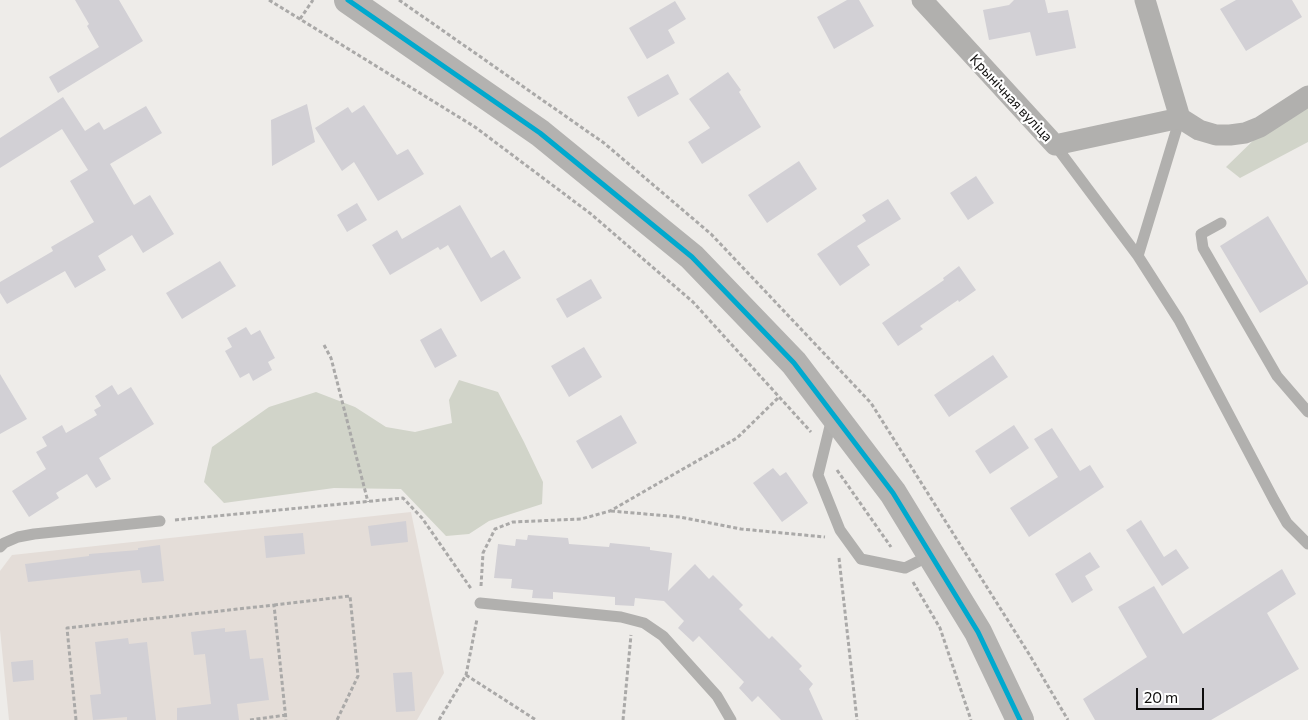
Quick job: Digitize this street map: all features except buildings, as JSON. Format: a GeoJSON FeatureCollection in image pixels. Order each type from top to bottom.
{"type":"FeatureCollection","features":[{"type":"Feature","properties":{"kind":"main road"},"geometry":{"type":"LineString","coordinates":[[348,0],[540,133],[692,257],[794,363],[893,493],[978,632],[1020,720]]}},
{"type":"Feature","properties":{"kind":"street","name":"Крынічная вуліца"},"geometry":{"type":"LineString","coordinates":[[922,0],[1055,144],[1180,118]]}},
{"type":"Feature","properties":{"kind":"street"},"geometry":{"type":"LineString","coordinates":[[1145,0],[1180,118],[1199,130],[1216,135],[1245,133],[1260,127],[1308,96]]}},
{"type":"Feature","properties":{"kind":"lane"},"geometry":{"type":"LineString","coordinates":[[1138,256],[1180,118]]}},
{"type":"Feature","properties":{"kind":"lane"},"geometry":{"type":"LineString","coordinates":[[1055,144],[1138,256],[1179,320],[1283,515],[1308,544]]}},
{"type":"Feature","properties":{"kind":"lane"},"geometry":{"type":"LineString","coordinates":[[1221,223],[1201,234],[1203,248],[1277,376],[1308,412]]}},
{"type":"Feature","properties":{"kind":"lane"},"geometry":{"type":"LineString","coordinates":[[833,413],[818,475],[838,534],[860,559],[905,568],[931,555]]}},
{"type":"Feature","properties":{"kind":"lane"},"geometry":{"type":"LineString","coordinates":[[0,547],[4,543],[18,537],[34,534],[160,521]]}},
{"type":"Feature","properties":{"kind":"lane"},"geometry":{"type":"LineString","coordinates":[[480,603],[633,620],[644,623],[663,636],[717,696],[731,720]]}},
{"type":"Feature","properties":{"kind":"path"},"geometry":{"type":"LineString","coordinates":[[269,0],[476,127],[591,214],[693,302],[809,429],[905,568],[940,628],[971,720]]}},
{"type":"Feature","properties":{"kind":"path"},"geometry":{"type":"LineString","coordinates":[[300,19],[313,0]]}},
{"type":"Feature","properties":{"kind":"path"},"geometry":{"type":"LineString","coordinates":[[324,345],[331,358],[368,502]]}},
{"type":"Feature","properties":{"kind":"path"},"geometry":{"type":"LineString","coordinates":[[439,720],[466,675],[480,603],[483,553],[495,529],[513,522],[581,519],[610,511],[737,438],[779,397]]}},
{"type":"Feature","properties":{"kind":"path"},"geometry":{"type":"LineString","coordinates":[[160,521],[403,498],[422,518],[480,603]]}},
{"type":"Feature","properties":{"kind":"path"},"geometry":{"type":"LineString","coordinates":[[610,511],[680,517],[741,529],[838,534],[857,720]]}},
{"type":"Feature","properties":{"kind":"path"},"geometry":{"type":"LineString","coordinates":[[76,720],[67,628],[350,596],[358,676],[337,720]]}},
{"type":"Feature","properties":{"kind":"path"},"geometry":{"type":"LineString","coordinates":[[274,606],[286,720]]}},
{"type":"Feature","properties":{"kind":"path"},"geometry":{"type":"LineString","coordinates":[[623,720],[633,620]]}},
{"type":"Feature","properties":{"kind":"path"},"geometry":{"type":"LineString","coordinates":[[466,675],[536,720]]}},
{"type":"Feature","properties":{"kind":"path"},"geometry":{"type":"LineString","coordinates":[[250,720],[286,715]]}},
{"type":"Feature","properties":{"kind":"shaded area"},"geometry":{"type":"Polygon","coordinates":[[[1308,106],[1308,142],[1240,178],[1226,167],[1264,130],[1308,106]]]}},
{"type":"Feature","properties":{"kind":"shaded area"},"geometry":{"type":"Polygon","coordinates":[[[459,380],[498,392],[543,482],[542,504],[489,521],[469,534],[446,536],[401,489],[334,488],[224,503],[204,482],[212,447],[269,407],[316,392],[355,407],[386,427],[415,432],[452,423],[449,400],[459,380]]]}},
{"type":"Feature","properties":{"kind":"shaded area"},"geometry":{"type":"Polygon","coordinates":[[[411,512],[444,673],[417,720],[9,720],[0,630],[0,571],[12,555],[411,512]]]}},
{"type":"Feature","properties":{"kind":"transit line"},"geometry":{"type":"LineString","coordinates":[[348,0],[540,133],[692,257],[794,363],[893,493],[978,632],[1020,720]]}}]}
